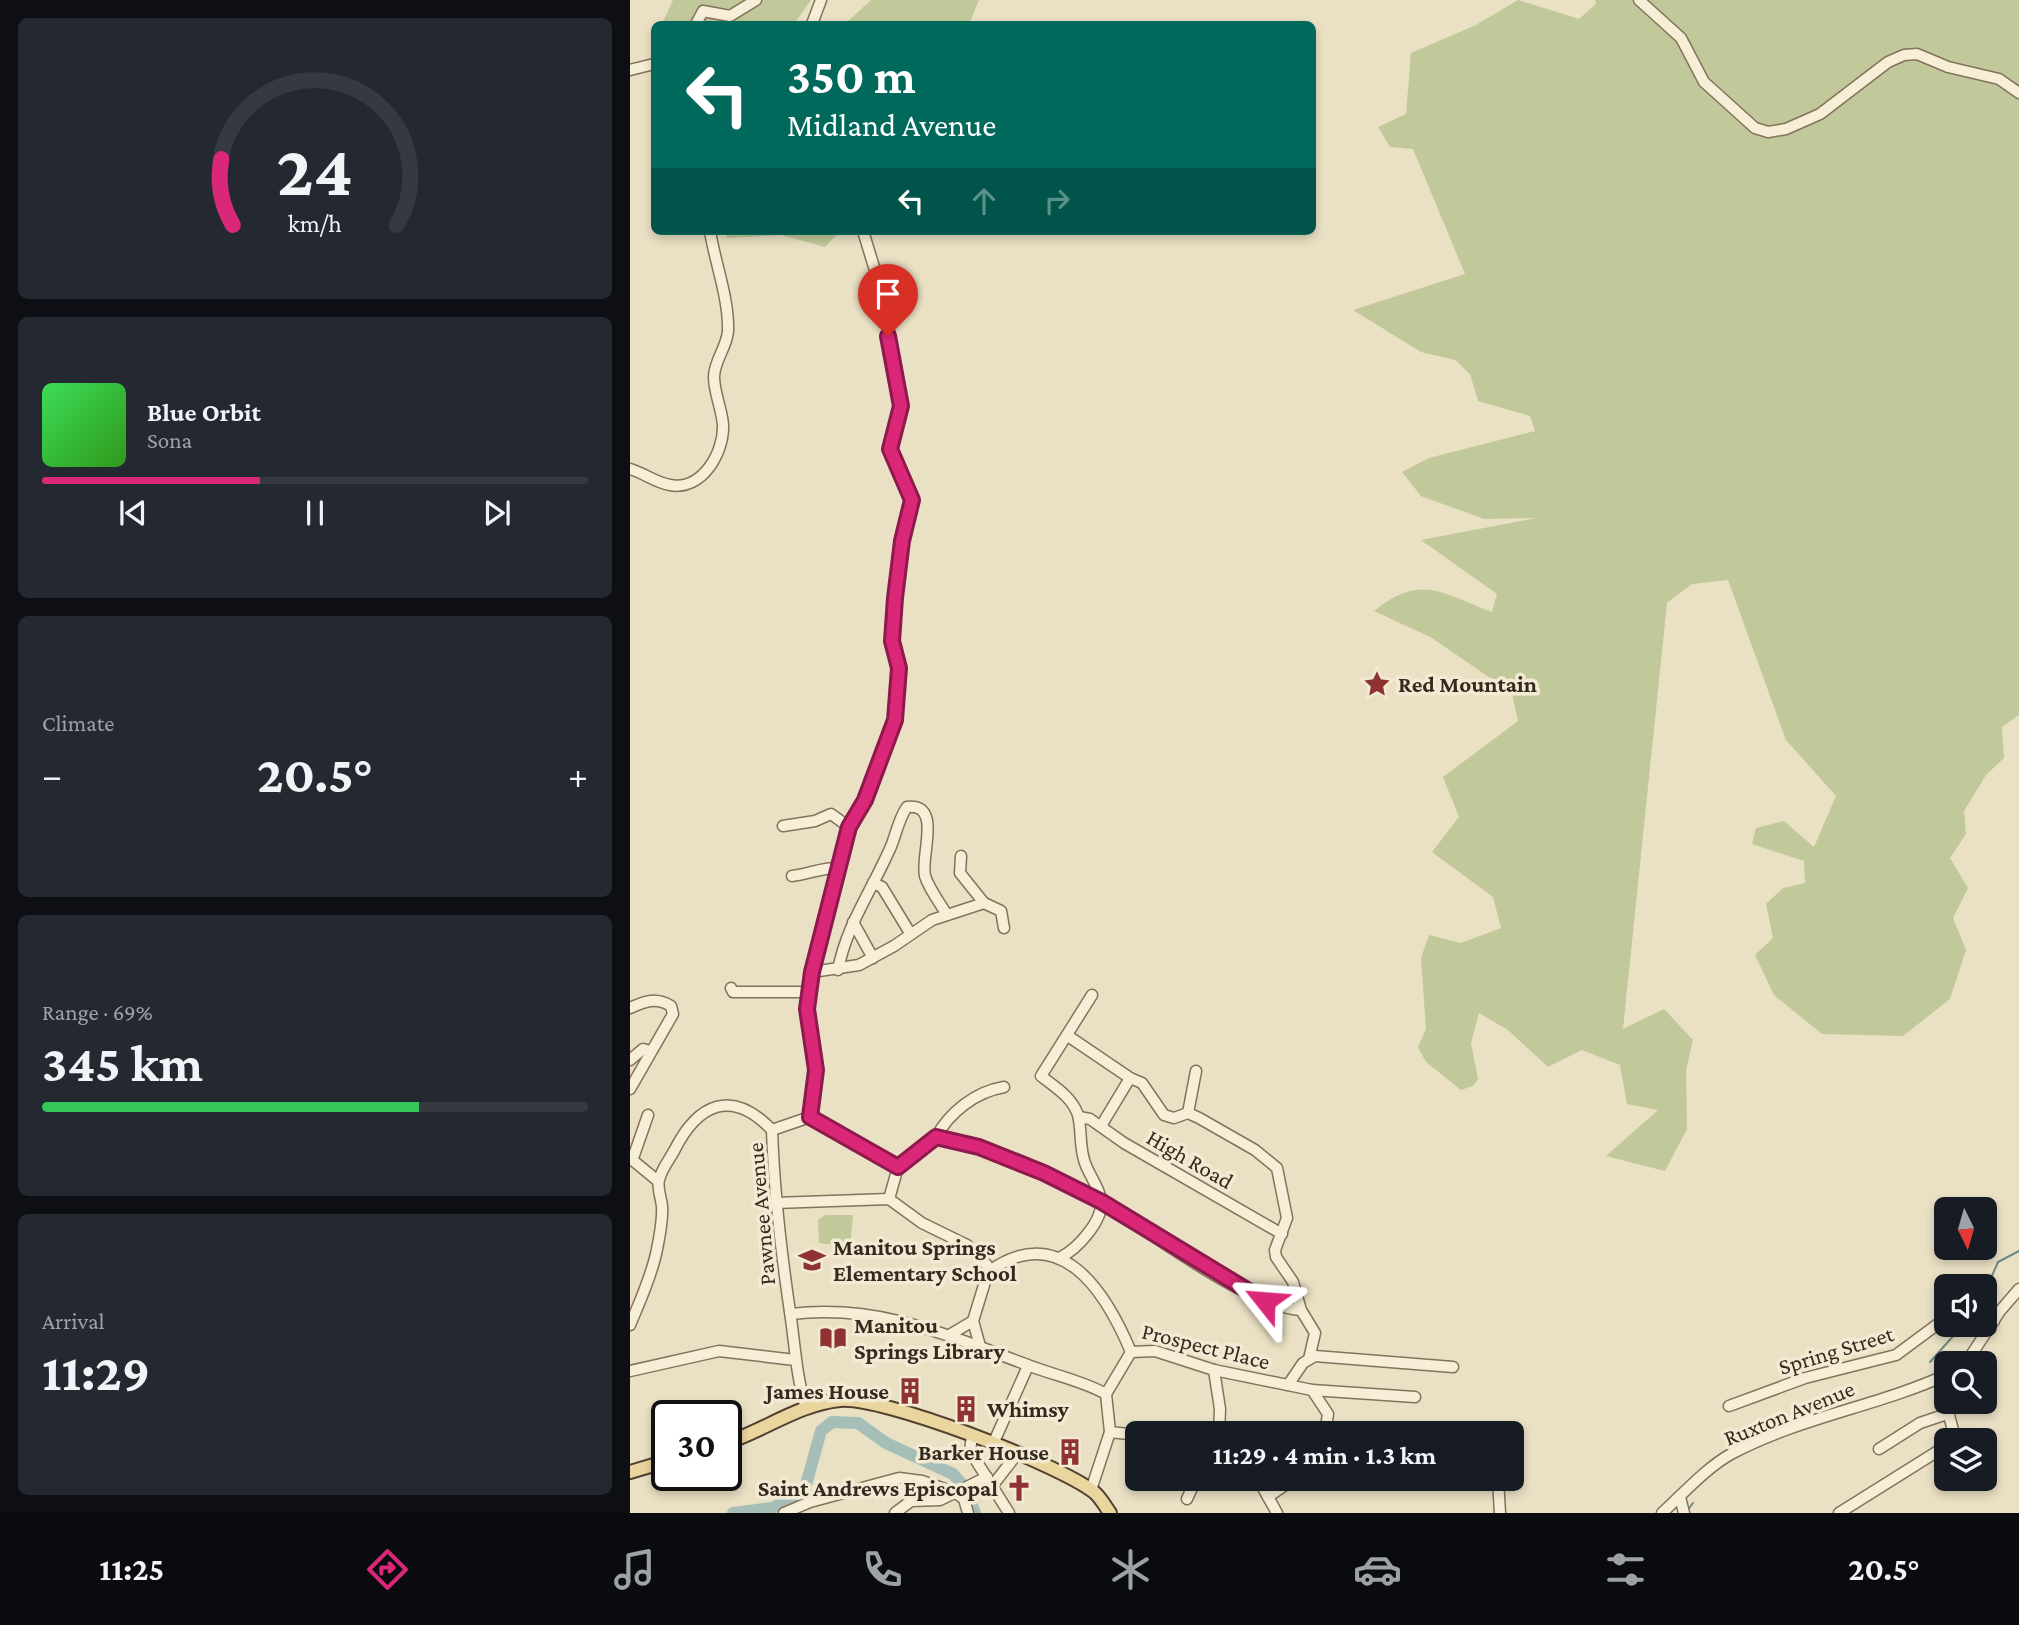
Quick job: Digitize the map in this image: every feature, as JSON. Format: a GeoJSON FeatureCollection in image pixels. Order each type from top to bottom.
{"type":"FeatureCollection","features":[{"type":"Feature","properties":{"kind":"main road"},"geometry":{"type":"LineString","coordinates":[[742,1438],[806,1408],[833,1401],[862,1400],[972,1436],[1017,1454],[1091,1490],[1110,1513]]}},
{"type":"Feature","properties":{"kind":"main road"},"geometry":{"type":"LineString","coordinates":[[630,1472],[651,1466]]}},
{"type":"Feature","properties":{"kind":"street"},"geometry":{"type":"LineString","coordinates":[[698,21],[703,11],[730,16],[756,0]]}},
{"type":"Feature","properties":{"kind":"street"},"geometry":{"type":"LineString","coordinates":[[813,21],[821,0]]}},
{"type":"Feature","properties":{"kind":"street"},"geometry":{"type":"LineString","coordinates":[[1639,0],[1681,38],[1704,82],[1755,128],[1768,132],[1786,129],[1820,114],[1888,62],[1904,55],[1917,54],[1948,67],[1999,79],[2019,93]]}},
{"type":"Feature","properties":{"kind":"street"},"geometry":{"type":"LineString","coordinates":[[630,70],[651,65]]}},
{"type":"Feature","properties":{"kind":"street"},"geometry":{"type":"LineString","coordinates":[[630,469],[672,486],[695,482],[706,473],[720,447],[723,428],[714,375],[728,335],[720,267],[711,235]]}},
{"type":"Feature","properties":{"kind":"street"},"geometry":{"type":"LineString","coordinates":[[864,235],[881,293],[899,387],[901,406],[890,449],[912,500],[902,541],[895,598],[892,641],[899,668],[895,720],[865,800],[849,827],[808,992],[807,1009],[816,1070],[810,1117],[898,1167]]}},
{"type":"Feature","properties":{"kind":"street"},"geometry":{"type":"LineString","coordinates":[[838,970],[843,940],[873,883],[907,807],[915,806],[922,810],[928,820],[925,875],[947,915]]}},
{"type":"Feature","properties":{"kind":"street"},"geometry":{"type":"LineString","coordinates":[[783,826],[815,821],[831,814],[849,827]]}},
{"type":"Feature","properties":{"kind":"street"},"geometry":{"type":"LineString","coordinates":[[961,856],[960,873],[984,903],[1001,911],[1004,928]]}},
{"type":"Feature","properties":{"kind":"street"},"geometry":{"type":"LineString","coordinates":[[792,876],[810,874],[827,867],[839,868]]}},
{"type":"Feature","properties":{"kind":"street"},"geometry":{"type":"LineString","coordinates":[[873,883],[882,887],[910,933]]}},
{"type":"Feature","properties":{"kind":"street"},"geometry":{"type":"LineString","coordinates":[[812,972],[838,970],[873,958],[910,933],[947,915],[984,903]]}},
{"type":"Feature","properties":{"kind":"street"},"geometry":{"type":"LineString","coordinates":[[853,922],[873,958]]}},
{"type":"Feature","properties":{"kind":"street"},"geometry":{"type":"LineString","coordinates":[[731,988],[733,992],[763,994],[808,992]]}},
{"type":"Feature","properties":{"kind":"street"},"geometry":{"type":"LineString","coordinates":[[988,1272],[1007,1258],[1021,1254],[1061,1257],[1073,1251],[1097,1219],[1102,1202],[1084,1161],[1079,1117],[1063,1093],[1041,1076],[1092,995]]}},
{"type":"Feature","properties":{"kind":"street"},"geometry":{"type":"LineString","coordinates":[[630,1008],[645,1001],[661,1000],[671,1006],[673,1014],[630,1089]]}},
{"type":"Feature","properties":{"kind":"street"},"geometry":{"type":"LineString","coordinates":[[1068,1036],[1130,1079],[1142,1083],[1164,1115],[1174,1118],[1188,1114],[1255,1150],[1280,1172],[1287,1210],[1282,1234],[1275,1250],[1276,1257],[1293,1282],[1301,1310],[1315,1333],[1309,1359],[1288,1385]]}},
{"type":"Feature","properties":{"kind":"street"},"geometry":{"type":"LineString","coordinates":[[630,1060],[643,1049],[650,1051]]}},
{"type":"Feature","properties":{"kind":"street"},"geometry":{"type":"LineString","coordinates":[[1188,1114],[1196,1071]]}},
{"type":"Feature","properties":{"kind":"street"},"geometry":{"type":"LineString","coordinates":[[1101,1126],[1130,1079]]}},
{"type":"Feature","properties":{"kind":"street"},"geometry":{"type":"LineString","coordinates":[[889,1199],[898,1167],[936,1137],[943,1124],[962,1106],[990,1089],[1004,1087]]}},
{"type":"Feature","properties":{"kind":"street"},"geometry":{"type":"LineString","coordinates":[[631,1318],[645,1295],[656,1254],[662,1209],[658,1181],[682,1135],[701,1114],[715,1105],[734,1105],[757,1114],[772,1130]]}},
{"type":"Feature","properties":{"kind":"street"},"geometry":{"type":"LineString","coordinates":[[648,1115],[632,1158],[658,1181]]}},
{"type":"Feature","properties":{"kind":"street","name":"Pawnee Avenue"},"geometry":{"type":"LineString","coordinates":[[806,1408],[795,1360],[775,1203],[772,1130],[810,1117]]}},
{"type":"Feature","properties":{"kind":"street","name":"High Road"},"geometry":{"type":"LineString","coordinates":[[1079,1117],[1101,1126],[1124,1143],[1282,1234]]}},
{"type":"Feature","properties":{"kind":"street"},"geometry":{"type":"LineString","coordinates":[[936,1137],[1008,1157],[1102,1202],[1243,1290],[1285,1310],[1301,1310]]}},
{"type":"Feature","properties":{"kind":"street"},"geometry":{"type":"LineString","coordinates":[[775,1203],[889,1199],[922,1223],[967,1245],[987,1265],[988,1272],[973,1321],[980,1346]]}},
{"type":"Feature","properties":{"kind":"street","name":"Prospect Place"},"geometry":{"type":"LineString","coordinates":[[1061,1257],[1096,1287],[1131,1352],[1155,1351],[1214,1370],[1312,1390],[1415,1398]]}},
{"type":"Feature","properties":{"kind":"street"},"geometry":{"type":"LineString","coordinates":[[1997,1309],[2019,1289]]}},
{"type":"Feature","properties":{"kind":"street"},"geometry":{"type":"LineString","coordinates":[[791,1314],[830,1311],[870,1315],[951,1334],[1106,1394]]}},
{"type":"Feature","properties":{"kind":"street"},"geometry":{"type":"LineString","coordinates":[[951,1334],[973,1321]]}},
{"type":"Feature","properties":{"kind":"street","name":"Spring Street"},"geometry":{"type":"LineString","coordinates":[[1729,1406],[1805,1378],[1896,1355],[1934,1327]]}},
{"type":"Feature","properties":{"kind":"street"},"geometry":{"type":"LineString","coordinates":[[630,1371],[719,1351],[795,1360]]}},
{"type":"Feature","properties":{"kind":"street"},"geometry":{"type":"LineString","coordinates":[[1091,1490],[1110,1432],[1106,1394],[1131,1352]]}},
{"type":"Feature","properties":{"kind":"street"},"geometry":{"type":"LineString","coordinates":[[1309,1359],[1332,1355],[1453,1367]]}},
{"type":"Feature","properties":{"kind":"street"},"geometry":{"type":"LineString","coordinates":[[993,1444],[1028,1366]]}},
{"type":"Feature","properties":{"kind":"street"},"geometry":{"type":"LineString","coordinates":[[1214,1370],[1220,1421]]}},
{"type":"Feature","properties":{"kind":"street","name":"Ruxton Avenue"},"geometry":{"type":"LineString","coordinates":[[1662,1513],[1719,1463],[1739,1451],[1863,1403],[1902,1394],[1934,1380]]}},
{"type":"Feature","properties":{"kind":"street"},"geometry":{"type":"LineString","coordinates":[[1312,1390],[1328,1414],[1327,1421]]}},
{"type":"Feature","properties":{"kind":"street"},"geometry":{"type":"LineString","coordinates":[[1879,1449],[1920,1423],[1947,1414],[1952,1428]]}},
{"type":"Feature","properties":{"kind":"street"},"geometry":{"type":"LineString","coordinates":[[1110,1432],[1125,1434]]}},
{"type":"Feature","properties":{"kind":"street"},"geometry":{"type":"LineString","coordinates":[[972,1436],[970,1451],[1009,1513]]}},
{"type":"Feature","properties":{"kind":"street"},"geometry":{"type":"LineString","coordinates":[[895,1513],[911,1501],[940,1500],[990,1481],[1017,1454]]}},
{"type":"Feature","properties":{"kind":"street"},"geometry":{"type":"LineString","coordinates":[[1839,1513],[1934,1454]]}},
{"type":"Feature","properties":{"kind":"street"},"geometry":{"type":"LineString","coordinates":[[784,1513],[810,1502],[899,1478],[963,1490]]}},
{"type":"Feature","properties":{"kind":"street"},"geometry":{"type":"LineString","coordinates":[[963,1490],[968,1513]]}},
{"type":"Feature","properties":{"kind":"street"},"geometry":{"type":"LineString","coordinates":[[1187,1499],[1191,1491]]}},
{"type":"Feature","properties":{"kind":"street"},"geometry":{"type":"LineString","coordinates":[[1265,1491],[1277,1513]]}},
{"type":"Feature","properties":{"kind":"street"},"geometry":{"type":"LineString","coordinates":[[1268,1497],[1277,1491]]}},
{"type":"Feature","properties":{"kind":"street"},"geometry":{"type":"LineString","coordinates":[[1499,1491],[1500,1513]]}},
{"type":"Feature","properties":{"kind":"street"},"geometry":{"type":"LineString","coordinates":[[1680,1497],[1684,1512]]}},
{"type":"Feature","properties":{"kind":"green space"},"geometry":{"type":"Polygon","coordinates":[[[673,0],[811,0],[796,21],[663,21],[673,0]]]}},
{"type":"Feature","properties":{"kind":"green space"},"geometry":{"type":"Polygon","coordinates":[[[871,0],[979,0],[970,21],[848,21],[871,0]]]}},
{"type":"Feature","properties":{"kind":"green space"},"geometry":{"type":"Polygon","coordinates":[[[1518,0],[1579,19],[1596,4],[1595,0],[2019,0],[2019,715],[2002,727],[2004,758],[1986,775],[1964,811],[1966,834],[1950,858],[1968,888],[1953,918],[1966,950],[1950,999],[1903,1036],[1822,1034],[1774,995],[1755,955],[1773,938],[1766,904],[1783,888],[1805,883],[1804,861],[1752,844],[1756,828],[1784,821],[1814,847],[1836,796],[1786,740],[1728,580],[1692,584],[1667,603],[1623,1029],[1664,1009],[1693,1040],[1686,1070],[1687,1129],[1665,1171],[1606,1156],[1658,1110],[1627,1104],[1620,1065],[1582,1050],[1548,1067],[1508,1030],[1479,1013],[1471,1043],[1478,1079],[1473,1086],[1461,1090],[1426,1062],[1418,1047],[1426,1029],[1421,958],[1429,935],[1461,943],[1501,928],[1493,897],[1432,852],[1459,817],[1443,777],[1518,721],[1512,693],[1432,638],[1374,611],[1405,592],[1432,590],[1492,612],[1497,594],[1421,540],[1536,518],[1484,519],[1421,496],[1402,472],[1429,458],[1535,431],[1530,416],[1478,401],[1470,374],[1455,360],[1421,352],[1353,310],[1465,274],[1413,149],[1390,147],[1378,127],[1406,114],[1411,53],[1476,25],[1518,0]]]}},
{"type":"Feature","properties":{"kind":"green space"},"geometry":{"type":"Polygon","coordinates":[[[726,235],[781,235],[727,238],[726,235]]]}},
{"type":"Feature","properties":{"kind":"green space"},"geometry":{"type":"Polygon","coordinates":[[[781,235],[836,235],[825,247],[781,235]]]}},
{"type":"Feature","properties":{"kind":"green space"},"geometry":{"type":"Polygon","coordinates":[[[825,1215],[853,1215],[850,1247],[819,1243],[818,1220],[825,1215]]]}},
{"type":"Feature","properties":{"kind":"waterway"},"geometry":{"type":"LineString","coordinates":[[1993,1274],[1998,1262],[2019,1251]]}},
{"type":"Feature","properties":{"kind":"waterway"},"geometry":{"type":"LineString","coordinates":[[1930,1362],[1952,1337]]}},
{"type":"Feature","properties":{"kind":"waterway"},"geometry":{"type":"LineString","coordinates":[[733,1513],[772,1508],[804,1492],[821,1431],[832,1422],[858,1423],[886,1443],[953,1474],[966,1489],[975,1513]]}},
{"type":"Feature","properties":{"kind":"waterway"},"geometry":{"type":"LineString","coordinates":[[1687,1511],[1693,1503]]}},
{"type":"Feature","properties":{"kind":"place","name":"Red Mountain"},"geometry":{"type":"Point","coordinates":[1377,684]}},
{"type":"Feature","properties":{"kind":"place","name":"Manitou Springs Elementary School"},"geometry":{"type":"Point","coordinates":[812,1260]}},
{"type":"Feature","properties":{"kind":"place","name":"Manitou Springs Library"},"geometry":{"type":"Point","coordinates":[833,1338]}},
{"type":"Feature","properties":{"kind":"place","name":"James House"},"geometry":{"type":"Point","coordinates":[910,1391]}},
{"type":"Feature","properties":{"kind":"place","name":"Whimsy"},"geometry":{"type":"Point","coordinates":[966,1409]}},
{"type":"Feature","properties":{"kind":"place","name":"Barker House"},"geometry":{"type":"Point","coordinates":[1070,1452]}},
{"type":"Feature","properties":{"kind":"place","name":"Saint Andrews Episcopal"},"geometry":{"type":"Point","coordinates":[1019,1488]}},
{"type":"Feature","properties":{"kind":"route"},"geometry":{"type":"LineString","coordinates":[[888,336],[901,406],[890,449],[912,495],[912,505],[902,541],[895,598],[892,641],[899,668],[895,720],[865,800],[849,827],[812,972],[807,1009],[816,1070],[810,1117],[898,1167],[926,1142],[936,1137],[1008,1157],[1102,1202],[1162,1241],[1265,1301]]}}]}
